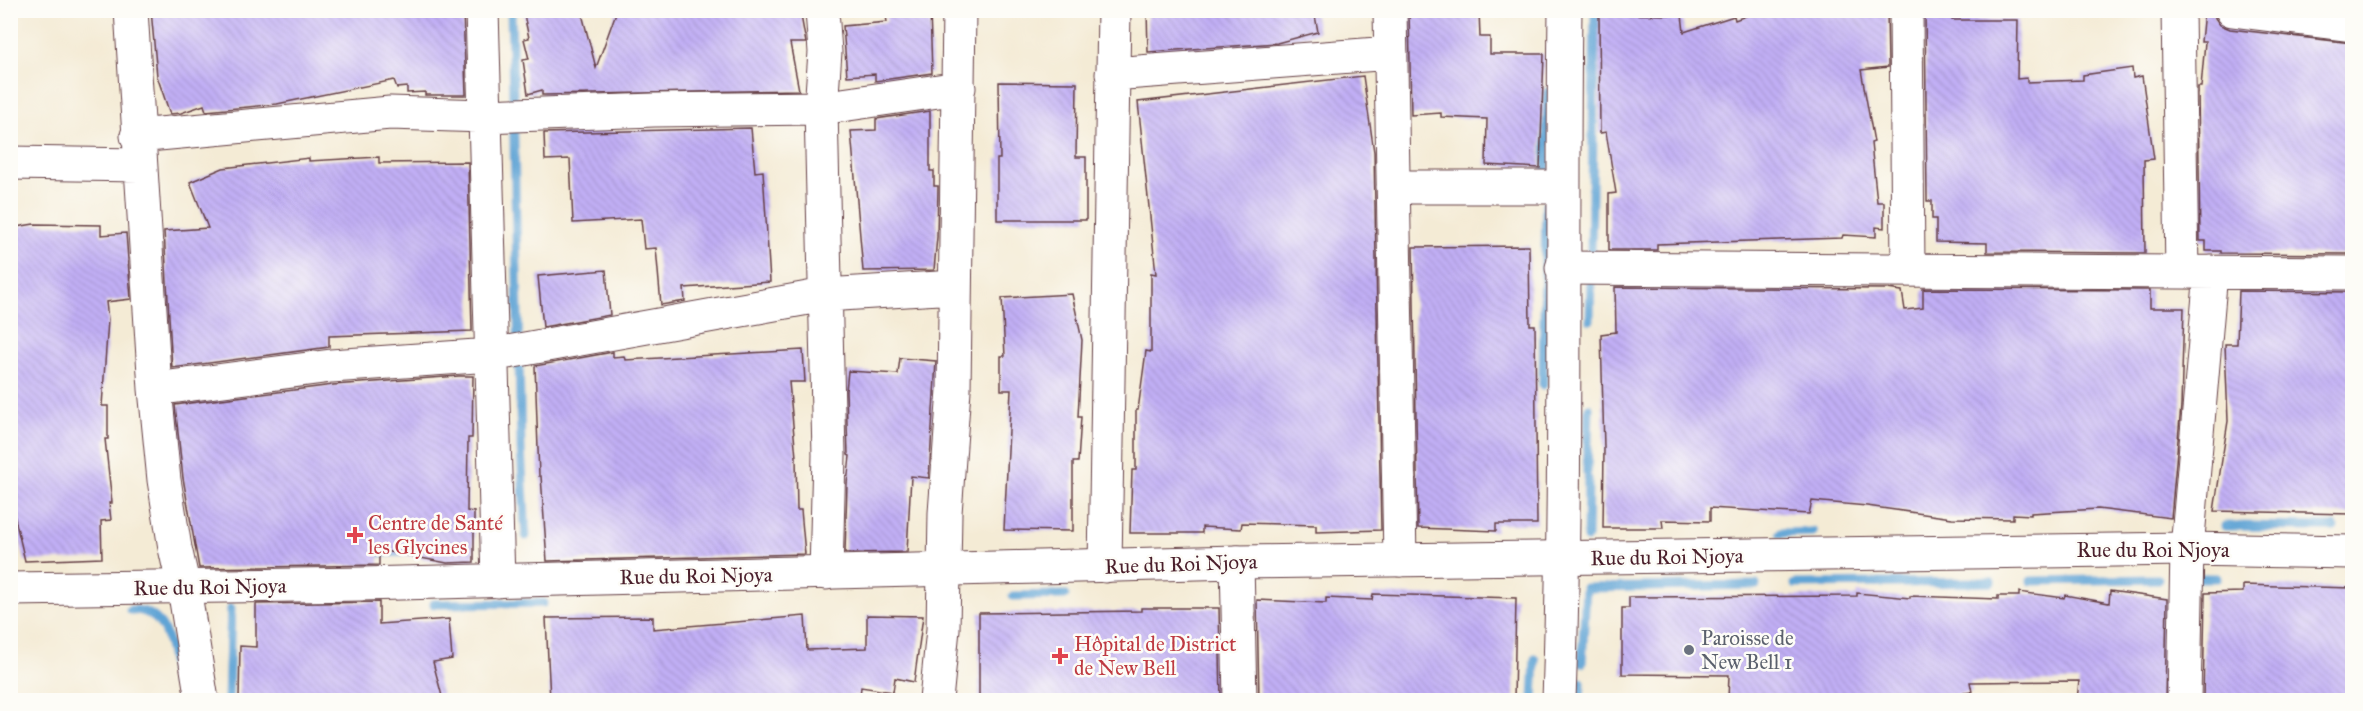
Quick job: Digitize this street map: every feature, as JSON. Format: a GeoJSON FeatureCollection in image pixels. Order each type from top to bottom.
{"type":"FeatureCollection","features":[{"type":"Feature","properties":{"kind":"street"},"geometry":{"type":"LineString","coordinates":[[130,10],[155,389],[168,510],[184,588],[202,700]]}},
{"type":"Feature","properties":{"kind":"street"},"geometry":{"type":"LineString","coordinates":[[482,10],[498,581]]}},
{"type":"Feature","properties":{"kind":"street"},"geometry":{"type":"LineString","coordinates":[[822,10],[825,52],[821,108],[829,455],[826,573]]}},
{"type":"Feature","properties":{"kind":"street"},"geometry":{"type":"LineString","coordinates":[[936,700],[943,629],[945,513],[954,390],[959,10]]}},
{"type":"Feature","properties":{"kind":"street"},"geometry":{"type":"LineString","coordinates":[[1105,566],[1114,10]]}},
{"type":"Feature","properties":{"kind":"street"},"geometry":{"type":"LineString","coordinates":[[1390,10],[1400,560]]}},
{"type":"Feature","properties":{"kind":"street"},"geometry":{"type":"LineString","coordinates":[[1559,700],[1564,558],[1562,268],[1565,10]]}},
{"type":"Feature","properties":{"kind":"street"},"geometry":{"type":"LineString","coordinates":[[1906,10],[1908,270]]}},
{"type":"Feature","properties":{"kind":"street"},"geometry":{"type":"LineString","coordinates":[[2178,10],[2197,272],[2184,700]]}},
{"type":"Feature","properties":{"kind":"street"},"geometry":{"type":"LineString","coordinates":[[2232,10],[2352,25]]}},
{"type":"Feature","properties":{"kind":"street"},"geometry":{"type":"LineString","coordinates":[[1112,74],[1390,53]]}},
{"type":"Feature","properties":{"kind":"street"},"geometry":{"type":"LineString","coordinates":[[11,163],[138,151],[390,113],[485,116],[654,110],[821,108],[959,87]]}},
{"type":"Feature","properties":{"kind":"street"},"geometry":{"type":"LineString","coordinates":[[1393,187],[1563,187]]}},
{"type":"Feature","properties":{"kind":"street"},"geometry":{"type":"LineString","coordinates":[[1562,268],[2352,273]]}},
{"type":"Feature","properties":{"kind":"street"},"geometry":{"type":"LineString","coordinates":[[155,389],[331,366],[491,355],[825,295],[955,287]]}},
{"type":"Feature","properties":{"kind":"street","name":"Rue du Roi Njoya"},"geometry":{"type":"LineString","coordinates":[[10,590],[945,571],[1237,562],[2187,549],[2352,552]]}},
{"type":"Feature","properties":{"kind":"street"},"geometry":{"type":"LineString","coordinates":[[1237,562],[1240,700]]}},
{"type":"Feature","properties":{"kind":"building"},"geometry":{"type":"Polygon","coordinates":[[[151,10],[463,10],[466,95],[407,93],[407,87],[397,88],[394,80],[277,104],[206,111],[204,105],[181,113],[170,114],[157,76],[151,10]]]}},
{"type":"Feature","properties":{"kind":"building"},"geometry":{"type":"Polygon","coordinates":[[[523,10],[581,10],[596,68],[617,10],[800,10],[806,43],[790,43],[799,90],[542,95],[542,90],[528,94],[523,60],[529,59],[524,39],[529,38],[523,10]]]}},
{"type":"Feature","properties":{"kind":"building"},"geometry":{"type":"Polygon","coordinates":[[[885,10],[930,10],[932,73],[875,81],[875,74],[847,76],[843,26],[887,22],[885,10]]]}},
{"type":"Feature","properties":{"kind":"building"},"geometry":{"type":"Polygon","coordinates":[[[1147,10],[1314,10],[1318,32],[1277,43],[1148,52],[1147,10]]]}},
{"type":"Feature","properties":{"kind":"building"},"geometry":{"type":"Polygon","coordinates":[[[1409,10],[1479,10],[1480,37],[1490,37],[1490,54],[1544,54],[1540,168],[1486,165],[1487,119],[1441,117],[1441,113],[1411,115],[1409,10]]]}},
{"type":"Feature","properties":{"kind":"building"},"geometry":{"type":"Polygon","coordinates":[[[1762,10],[1887,10],[1888,67],[1861,70],[1874,142],[1871,143],[1877,202],[1884,202],[1884,228],[1876,227],[1876,237],[1843,235],[1842,238],[1657,244],[1657,250],[1609,250],[1609,194],[1616,193],[1606,132],[1600,133],[1599,14],[1682,15],[1684,32],[1734,16],[1735,20],[1762,10]]]}},
{"type":"Feature","properties":{"kind":"building"},"geometry":{"type":"Polygon","coordinates":[[[1925,10],[1952,10],[1952,20],[2018,20],[2017,79],[2027,78],[2027,82],[2083,80],[2083,75],[2132,68],[2133,78],[2142,76],[2154,159],[2144,160],[2145,253],[1987,252],[1987,243],[1936,242],[1936,219],[1932,219],[1932,201],[1927,201],[1925,10]]]}},
{"type":"Feature","properties":{"kind":"building"},"geometry":{"type":"Polygon","coordinates":[[[2204,10],[2214,10],[2215,18],[2220,25],[2230,29],[2352,43],[2352,254],[2206,251],[2206,241],[2200,241],[2198,87],[2201,87],[2205,42],[2201,42],[2204,10]]]}},
{"type":"Feature","properties":{"kind":"building"},"geometry":{"type":"Polygon","coordinates":[[[1363,76],[1374,152],[1381,530],[1316,532],[1316,525],[1242,523],[1241,529],[1202,527],[1202,533],[1130,533],[1132,470],[1136,470],[1136,410],[1138,410],[1146,351],[1151,352],[1151,273],[1156,274],[1138,102],[1363,76]]]}},
{"type":"Feature","properties":{"kind":"building"},"geometry":{"type":"Polygon","coordinates":[[[999,82],[1077,83],[1076,157],[1086,157],[1086,220],[997,220],[997,159],[1000,159],[999,82]]]}},
{"type":"Feature","properties":{"kind":"building"},"geometry":{"type":"Polygon","coordinates":[[[930,111],[930,171],[934,171],[934,186],[938,186],[934,270],[863,271],[851,131],[876,130],[876,119],[930,111]]]}},
{"type":"Feature","properties":{"kind":"building"},"geometry":{"type":"Polygon","coordinates":[[[751,128],[755,172],[763,171],[770,282],[684,288],[685,301],[661,305],[656,248],[644,249],[641,219],[573,223],[570,159],[545,160],[544,133],[751,128]]]}},
{"type":"Feature","properties":{"kind":"building"},"geometry":{"type":"Polygon","coordinates":[[[379,157],[379,163],[468,162],[472,331],[329,336],[329,347],[172,368],[164,231],[208,228],[190,182],[223,168],[309,158],[309,161],[379,157]]]}},
{"type":"Feature","properties":{"kind":"building"},"geometry":{"type":"Polygon","coordinates":[[[34,224],[101,225],[101,235],[126,233],[131,299],[106,302],[108,320],[102,406],[108,406],[108,439],[105,439],[112,503],[109,503],[111,520],[101,521],[102,558],[25,561],[10,497],[10,228],[34,224]]]}},
{"type":"Feature","properties":{"kind":"building"},"geometry":{"type":"Polygon","coordinates":[[[1529,246],[1530,325],[1535,325],[1537,524],[1496,524],[1496,531],[1418,528],[1413,247],[1529,246]]]}},
{"type":"Feature","properties":{"kind":"building"},"geometry":{"type":"Polygon","coordinates":[[[606,270],[610,315],[543,327],[538,276],[606,270]]]}},
{"type":"Feature","properties":{"kind":"building"},"geometry":{"type":"Polygon","coordinates":[[[1615,287],[1887,289],[1902,291],[1905,310],[1923,308],[1923,289],[2150,290],[2150,308],[2184,308],[2181,406],[2171,518],[2098,509],[2031,513],[2031,515],[2013,514],[2013,519],[1952,518],[1812,501],[1809,514],[1710,508],[1710,521],[1662,520],[1663,528],[1603,528],[1604,448],[1601,334],[1616,332],[1615,287]]]}},
{"type":"Feature","properties":{"kind":"building"},"geometry":{"type":"Polygon","coordinates":[[[2239,291],[2352,292],[2352,514],[2214,511],[2228,421],[2225,344],[2237,344],[2239,291]]]}},
{"type":"Feature","properties":{"kind":"building"},"geometry":{"type":"Polygon","coordinates":[[[1072,294],[1082,340],[1078,462],[1073,462],[1073,531],[1004,530],[1011,390],[1001,390],[1001,356],[1005,356],[1002,298],[1072,294]]]}},
{"type":"Feature","properties":{"kind":"building"},"geometry":{"type":"Polygon","coordinates":[[[803,350],[805,382],[789,382],[796,457],[797,510],[801,510],[805,554],[547,561],[541,476],[539,476],[535,366],[613,352],[613,357],[624,356],[625,360],[803,350]]]}},
{"type":"Feature","properties":{"kind":"building"},"geometry":{"type":"Polygon","coordinates":[[[900,358],[936,361],[929,478],[911,476],[907,552],[845,553],[850,456],[848,455],[846,391],[848,371],[898,374],[900,358]]]}},
{"type":"Feature","properties":{"kind":"building"},"geometry":{"type":"Polygon","coordinates":[[[473,376],[472,438],[468,438],[467,511],[474,512],[474,562],[447,563],[379,550],[379,565],[199,568],[183,478],[175,405],[333,385],[473,376]]]}},
{"type":"Feature","properties":{"kind":"building"},"geometry":{"type":"Polygon","coordinates":[[[2243,585],[2352,588],[2352,700],[2203,700],[2205,593],[2243,592],[2243,585]]]}},
{"type":"Feature","properties":{"kind":"building"},"geometry":{"type":"Polygon","coordinates":[[[2110,591],[2167,599],[2165,700],[2077,700],[2079,681],[1970,682],[1972,692],[1958,694],[1959,700],[1825,700],[1793,697],[1793,700],[1728,700],[1729,675],[1622,674],[1622,608],[1629,608],[1629,597],[1857,596],[1857,593],[1910,598],[1910,596],[1998,599],[1998,596],[2019,596],[2019,592],[2064,598],[2065,595],[2109,603],[2110,591]]]}},
{"type":"Feature","properties":{"kind":"building"},"geometry":{"type":"Polygon","coordinates":[[[1373,594],[1516,598],[1514,700],[1259,700],[1257,600],[1326,603],[1326,598],[1372,600],[1373,594]]]}},
{"type":"Feature","properties":{"kind":"building"},"geometry":{"type":"Polygon","coordinates":[[[379,602],[379,624],[449,619],[452,659],[433,662],[443,700],[239,700],[240,646],[256,647],[256,604],[379,602]]]}},
{"type":"Feature","properties":{"kind":"building","name":"Hôpital de District de New Bell"},"geometry":{"type":"Polygon","coordinates":[[[1141,608],[1219,608],[1221,700],[979,700],[979,613],[1141,611],[1141,608]]]}},
{"type":"Feature","properties":{"kind":"building"},"geometry":{"type":"Polygon","coordinates":[[[867,615],[923,616],[914,682],[895,678],[893,692],[861,687],[860,696],[853,695],[853,700],[550,700],[546,618],[653,617],[653,629],[805,616],[807,650],[867,648],[867,615]]]}},
{"type":"Feature","properties":{"kind":"waterway"},"geometry":{"type":"LineString","coordinates":[[511,10],[521,448],[526,536]]}},
{"type":"Feature","properties":{"kind":"waterway"},"geometry":{"type":"LineString","coordinates":[[1591,254],[1595,10]]}},
{"type":"Feature","properties":{"kind":"waterway"},"geometry":{"type":"LineString","coordinates":[[1546,173],[1548,92]]}},
{"type":"Feature","properties":{"kind":"waterway"},"geometry":{"type":"LineString","coordinates":[[1543,385],[1546,205]]}},
{"type":"Feature","properties":{"kind":"waterway"},"geometry":{"type":"LineString","coordinates":[[1590,320],[1591,273]]}},
{"type":"Feature","properties":{"kind":"waterway"},"geometry":{"type":"LineString","coordinates":[[1587,472],[1589,408]]}},
{"type":"Feature","properties":{"kind":"waterway"},"geometry":{"type":"LineString","coordinates":[[1587,538],[1588,479]]}},
{"type":"Feature","properties":{"kind":"waterway"},"geometry":{"type":"LineString","coordinates":[[2225,526],[2334,527]]}},
{"type":"Feature","properties":{"kind":"waterway"},"geometry":{"type":"LineString","coordinates":[[1780,533],[1813,532]]}},
{"type":"Feature","properties":{"kind":"waterway"},"geometry":{"type":"LineString","coordinates":[[377,553],[404,552]]}},
{"type":"Feature","properties":{"kind":"waterway"},"geometry":{"type":"LineString","coordinates":[[2192,578],[2217,578]]}},
{"type":"Feature","properties":{"kind":"waterway"},"geometry":{"type":"LineString","coordinates":[[2031,581],[2158,579]]}},
{"type":"Feature","properties":{"kind":"waterway"},"geometry":{"type":"LineString","coordinates":[[1795,584],[1991,582]]}},
{"type":"Feature","properties":{"kind":"waterway"},"geometry":{"type":"LineString","coordinates":[[1582,663],[1586,588],[1756,585]]}},
{"type":"Feature","properties":{"kind":"waterway"},"geometry":{"type":"LineString","coordinates":[[1013,596],[1065,595]]}},
{"type":"Feature","properties":{"kind":"waterway"},"geometry":{"type":"LineString","coordinates":[[434,604],[543,603]]}},
{"type":"Feature","properties":{"kind":"waterway"},"geometry":{"type":"LineString","coordinates":[[228,700],[231,608]]}},
{"type":"Feature","properties":{"kind":"waterway"},"geometry":{"type":"LineString","coordinates":[[130,610],[143,611],[153,616],[161,625],[170,647],[175,683]]}},
{"type":"Feature","properties":{"kind":"waterway"},"geometry":{"type":"LineString","coordinates":[[1533,700],[1535,659]]}},
{"type":"Feature","properties":{"kind":"waterway"},"geometry":{"type":"LineString","coordinates":[[1580,700],[1581,682]]}},
{"type":"Feature","properties":{"kind":"place","name":"Centre de Santé les Glycines"},"geometry":{"type":"Point","coordinates":[355,535]}},
{"type":"Feature","properties":{"kind":"place","name":"Paroisse de New Bell 1"},"geometry":{"type":"Point","coordinates":[1689,650]}},
{"type":"Feature","properties":{"kind":"place","name":"Hôpital de District de New Bell"},"geometry":{"type":"Point","coordinates":[1060,656]}}]}
